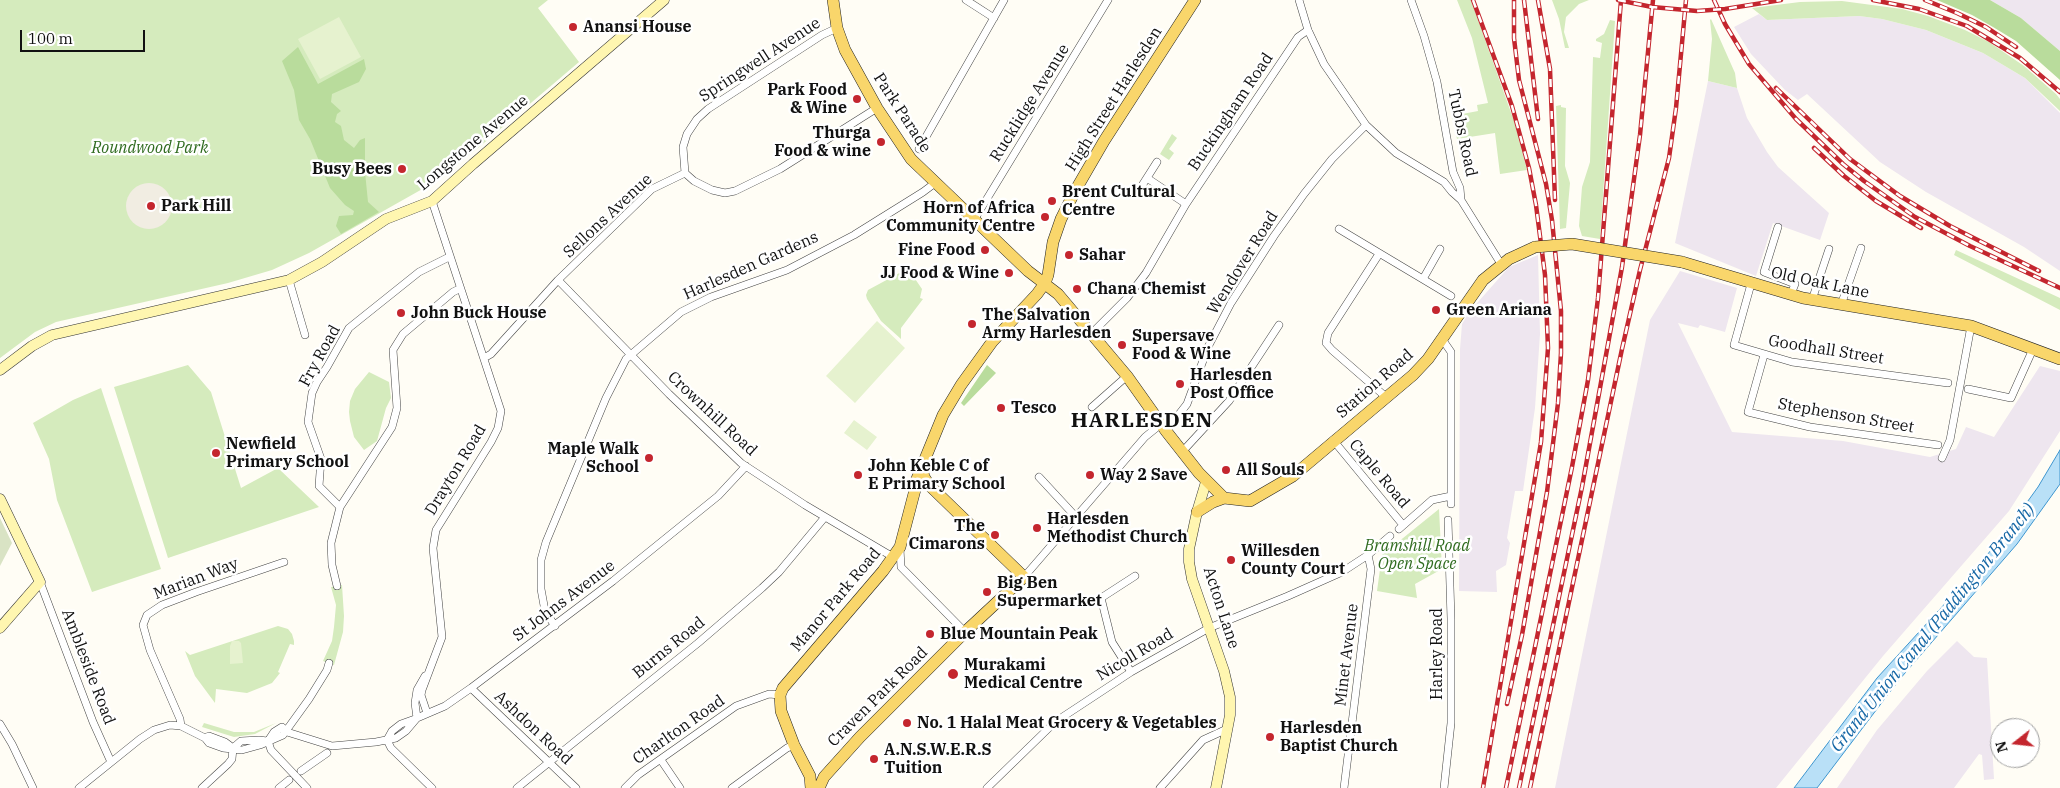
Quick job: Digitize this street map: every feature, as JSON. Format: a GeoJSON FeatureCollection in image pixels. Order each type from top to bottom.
{"type":"FeatureCollection","features":[{"type":"Feature","properties":{"kind":"main road","name":"Park Parade"},"geometry":{"type":"LineString","coordinates":[[834,0],[837,28],[848,56],[877,108],[911,159],[1028,271],[1045,283]]}},
{"type":"Feature","properties":{"kind":"main road","name":"High Street Harlesden"},"geometry":{"type":"LineString","coordinates":[[1045,283],[1048,276],[1053,242],[1060,219],[1104,141],[1195,0]]}},
{"type":"Feature","properties":{"kind":"main road","name":"Station Road"},"geometry":{"type":"LineString","coordinates":[[1224,498],[1250,501],[1272,490],[1293,476],[1333,440],[1413,375],[1428,359],[1483,280],[1501,264],[1515,255],[1535,247],[1572,244]]}},
{"type":"Feature","properties":{"kind":"main road","name":"Old Oak Lane"},"geometry":{"type":"LineString","coordinates":[[1572,244],[1682,262],[1751,284],[1812,300],[1971,326],[2060,358]]}},
{"type":"Feature","properties":{"kind":"main road"},"geometry":{"type":"LineString","coordinates":[[1045,283],[1058,294],[1092,333],[1127,376],[1182,452],[1206,482],[1224,498],[1196,512]]}},
{"type":"Feature","properties":{"kind":"main road","name":"Manor Park Road"},"geometry":{"type":"LineString","coordinates":[[780,696],[783,688],[883,572],[896,552],[918,475],[943,415],[961,385],[998,335],[1045,283]]}},
{"type":"Feature","properties":{"kind":"main road"},"geometry":{"type":"LineString","coordinates":[[922,468],[924,477],[929,485],[1024,577],[965,632]]}},
{"type":"Feature","properties":{"kind":"main road"},"geometry":{"type":"LineString","coordinates":[[916,486],[929,485]]}},
{"type":"Feature","properties":{"kind":"main road","name":"Craven Park Road"},"geometry":{"type":"LineString","coordinates":[[821,783],[860,737],[965,632]]}},
{"type":"Feature","properties":{"kind":"main road"},"geometry":{"type":"LineString","coordinates":[[780,696],[781,711],[810,782],[821,783]]}},
{"type":"Feature","properties":{"kind":"street","name":"Longstone Avenue"},"geometry":{"type":"LineString","coordinates":[[0,370],[32,346],[52,335],[289,280],[322,262],[386,219],[432,202],[480,158],[664,0]]}},
{"type":"Feature","properties":{"kind":"street"},"geometry":{"type":"LineString","coordinates":[[966,0],[994,18]]}},
{"type":"Feature","properties":{"kind":"street"},"geometry":{"type":"LineString","coordinates":[[919,148],[1004,0]]}},
{"type":"Feature","properties":{"kind":"street","name":"Rucklidge Avenue"},"geometry":{"type":"LineString","coordinates":[[974,220],[1108,0]]}},
{"type":"Feature","properties":{"kind":"street"},"geometry":{"type":"LineString","coordinates":[[1299,0],[1308,30],[1324,64],[1366,125],[1396,153],[1444,182],[1461,200]]}},
{"type":"Feature","properties":{"kind":"street","name":"Tubbs Road"},"geometry":{"type":"LineString","coordinates":[[1411,0],[1424,36],[1437,82],[1453,172],[1460,188],[1461,200],[1501,264]]}},
{"type":"Feature","properties":{"kind":"street","name":"Springwell Avenue"},"geometry":{"type":"LineString","coordinates":[[685,173],[683,147],[687,134],[702,114],[822,35],[837,28]]}},
{"type":"Feature","properties":{"kind":"street","name":"Buckingham Road"},"geometry":{"type":"LineString","coordinates":[[1092,333],[1127,298],[1146,273],[1186,204],[1298,37],[1308,30]]}},
{"type":"Feature","properties":{"kind":"street"},"geometry":{"type":"LineString","coordinates":[[685,173],[694,181],[712,190],[725,193],[735,191],[780,169],[877,108]]}},
{"type":"Feature","properties":{"kind":"street","name":"Wendover Road"},"geometry":{"type":"LineString","coordinates":[[1163,428],[1187,404],[1208,348],[1231,304],[1274,236],[1332,159],[1366,125]]}},
{"type":"Feature","properties":{"kind":"street"},"geometry":{"type":"LineString","coordinates":[[1157,162],[1145,181],[1186,204]]}},
{"type":"Feature","properties":{"kind":"street","name":"Sellons Avenue"},"geometry":{"type":"LineString","coordinates":[[484,358],[491,354],[510,334],[558,280],[652,189],[685,173]]}},
{"type":"Feature","properties":{"kind":"street","name":"Harlesden Gardens"},"geometry":{"type":"LineString","coordinates":[[554,626],[545,611],[541,589],[541,560],[546,542],[617,373],[631,354],[681,312],[711,297],[787,270],[854,235],[935,183]]}},
{"type":"Feature","properties":{"kind":"street","name":"Drayton Road"},"geometry":{"type":"LineString","coordinates":[[417,718],[415,703],[417,690],[440,647],[442,637],[433,548],[436,530],[491,442],[498,428],[501,411],[459,289],[432,202]]}},
{"type":"Feature","properties":{"kind":"street"},"geometry":{"type":"LineString","coordinates":[[1778,227],[1764,272],[1795,284],[1791,294]]}},
{"type":"Feature","properties":{"kind":"street"},"geometry":{"type":"LineString","coordinates":[[1339,229],[1451,296]]}},
{"type":"Feature","properties":{"kind":"street"},"geometry":{"type":"LineString","coordinates":[[1423,279],[1440,248]]}},
{"type":"Feature","properties":{"kind":"street"},"geometry":{"type":"LineString","coordinates":[[1841,305],[1861,248]]}},
{"type":"Feature","properties":{"kind":"street"},"geometry":{"type":"LineString","coordinates":[[1812,300],[1829,249]]}},
{"type":"Feature","properties":{"kind":"street"},"geometry":{"type":"LineString","coordinates":[[1379,254],[1328,334],[1326,343],[1386,397]]}},
{"type":"Feature","properties":{"kind":"street","name":"Fry Road"},"geometry":{"type":"LineString","coordinates":[[340,507],[319,486],[321,459],[308,422],[312,393],[316,382],[327,367],[349,328],[419,272],[449,257]]}},
{"type":"Feature","properties":{"kind":"street"},"geometry":{"type":"LineString","coordinates":[[289,280],[305,335]]}},
{"type":"Feature","properties":{"kind":"street","name":"Crownhill Road"},"geometry":{"type":"LineString","coordinates":[[558,280],[669,394],[746,466],[825,517],[896,552]]}},
{"type":"Feature","properties":{"kind":"street","name":"Goodhall Street"},"geometry":{"type":"LineString","coordinates":[[1751,284],[1734,346],[1792,362],[1948,383]]}},
{"type":"Feature","properties":{"kind":"street"},"geometry":{"type":"LineString","coordinates":[[337,586],[332,565],[331,543],[340,507],[392,427],[397,408],[393,350],[403,334],[459,289]]}},
{"type":"Feature","properties":{"kind":"street"},"geometry":{"type":"LineString","coordinates":[[1182,452],[1229,401],[1279,325]]}},
{"type":"Feature","properties":{"kind":"street"},"geometry":{"type":"LineString","coordinates":[[1942,458],[1950,440],[1971,326]]}},
{"type":"Feature","properties":{"kind":"street","name":"Caple Road"},"geometry":{"type":"LineString","coordinates":[[1333,440],[1401,527],[1432,500],[1451,500],[1451,352],[1442,339]]}},
{"type":"Feature","properties":{"kind":"street"},"geometry":{"type":"LineString","coordinates":[[1968,389],[2011,398],[2033,349]]}},
{"type":"Feature","properties":{"kind":"street","name":"Stephenson Street"},"geometry":{"type":"LineString","coordinates":[[1764,355],[1748,412],[1810,427],[1938,444]]}},
{"type":"Feature","properties":{"kind":"street"},"geometry":{"type":"LineString","coordinates":[[1092,407],[1127,376]]}},
{"type":"Feature","properties":{"kind":"street"},"geometry":{"type":"LineString","coordinates":[[1024,577],[1145,436],[1163,428]]}},
{"type":"Feature","properties":{"kind":"street","name":"St Johns Avenue"},"geometry":{"type":"LineString","coordinates":[[417,718],[445,706],[554,626],[696,515],[718,496],[746,466]]}},
{"type":"Feature","properties":{"kind":"street"},"geometry":{"type":"LineString","coordinates":[[1038,477],[1076,517]]}},
{"type":"Feature","properties":{"kind":"street","name":"Acton Lane"},"geometry":{"type":"LineString","coordinates":[[1206,482],[1196,512],[1189,549],[1189,562],[1192,580],[1224,671],[1230,697],[1230,715],[1216,788]]}},
{"type":"Feature","properties":{"kind":"street"},"geometry":{"type":"LineString","coordinates":[[0,499],[40,582],[0,628]]}},
{"type":"Feature","properties":{"kind":"street","name":"Burns Road"},"geometry":{"type":"LineString","coordinates":[[517,788],[668,667],[762,588],[779,572],[825,517]]}},
{"type":"Feature","properties":{"kind":"street","name":"Harley Road"},"geometry":{"type":"LineString","coordinates":[[1444,788],[1451,723],[1451,618],[1448,520]]}},
{"type":"Feature","properties":{"kind":"street","name":"Nicoll Road"},"geometry":{"type":"LineString","coordinates":[[987,788],[1055,722],[1131,672],[1209,628],[1328,580],[1368,555],[1390,536]]}},
{"type":"Feature","properties":{"kind":"street"},"geometry":{"type":"LineString","coordinates":[[896,552],[901,567],[965,632]]}},
{"type":"Feature","properties":{"kind":"street","name":"Minet Avenue"},"geometry":{"type":"LineString","coordinates":[[1344,788],[1371,569],[1368,555]]}},
{"type":"Feature","properties":{"kind":"street","name":"Marian Way"},"geometry":{"type":"LineString","coordinates":[[180,726],[180,719],[150,650],[143,625],[146,615],[162,605],[284,562]]}},
{"type":"Feature","properties":{"kind":"street"},"geometry":{"type":"LineString","coordinates":[[1131,672],[1112,642],[1101,598],[1135,576]]}},
{"type":"Feature","properties":{"kind":"street","name":"Ambleside Road"},"geometry":{"type":"LineString","coordinates":[[40,582],[93,722],[111,762]]}},
{"type":"Feature","properties":{"kind":"street"},"geometry":{"type":"LineString","coordinates":[[287,732],[290,724],[309,700],[329,663]]}},
{"type":"Feature","properties":{"kind":"street","name":"Drayton Road"},"geometry":{"type":"LineString","coordinates":[[427,713],[421,695],[428,671]]}},
{"type":"Feature","properties":{"kind":"street","name":"Ashdon Road"},"geometry":{"type":"LineString","coordinates":[[471,688],[576,788]]}},
{"type":"Feature","properties":{"kind":"street","name":"Charlton Road"},"geometry":{"type":"LineString","coordinates":[[625,788],[638,775],[736,706],[769,694],[780,696]]}},
{"type":"Feature","properties":{"kind":"street"},"geometry":{"type":"LineString","coordinates":[[387,740],[392,731],[401,724],[417,718]]}},
{"type":"Feature","properties":{"kind":"street"},"geometry":{"type":"LineString","coordinates":[[0,724],[33,788]]}},
{"type":"Feature","properties":{"kind":"street"},"geometry":{"type":"LineString","coordinates":[[79,788],[140,739],[154,730],[170,725],[180,726],[205,738],[209,743],[242,750],[268,742],[277,728],[282,727],[287,732],[332,746],[387,740]]}},
{"type":"Feature","properties":{"kind":"street"},"geometry":{"type":"LineString","coordinates":[[1160,788],[1203,740],[1227,729]]}},
{"type":"Feature","properties":{"kind":"street"},"geometry":{"type":"LineString","coordinates":[[387,740],[391,748],[432,788]]}},
{"type":"Feature","properties":{"kind":"street"},"geometry":{"type":"LineString","coordinates":[[268,742],[271,750],[307,788]]}},
{"type":"Feature","properties":{"kind":"street"},"geometry":{"type":"LineString","coordinates":[[732,788],[787,748],[794,745]]}},
{"type":"Feature","properties":{"kind":"street"},"geometry":{"type":"LineString","coordinates":[[202,788],[232,759],[233,748]]}},
{"type":"Feature","properties":{"kind":"street"},"geometry":{"type":"LineString","coordinates":[[301,771],[327,753]]}},
{"type":"Feature","properties":{"kind":"street"},"geometry":{"type":"LineString","coordinates":[[661,760],[680,788]]}},
{"type":"Feature","properties":{"kind":"street"},"geometry":{"type":"LineString","coordinates":[[279,788],[289,780]]}},
{"type":"Feature","properties":{"kind":"shaded area"},"geometry":{"type":"Polygon","coordinates":[[[1990,0],[2060,0],[2060,51],[2021,18],[1990,0]]]}},
{"type":"Feature","properties":{"kind":"shaded area"},"geometry":{"type":"Polygon","coordinates":[[[1759,14],[1767,20],[1859,16],[1882,19],[1926,30],[1983,53],[2025,78],[2060,113],[2060,271],[2024,247],[1926,192],[1880,162],[1807,94],[1798,100],[1785,90],[1751,54],[1734,27],[1759,14]]]}},
{"type":"Feature","properties":{"kind":"shaded area"},"geometry":{"type":"Polygon","coordinates":[[[1708,81],[1737,88],[1747,118],[1778,167],[1829,213],[1820,240],[1773,223],[1756,276],[1675,243],[1708,81]]]}},
{"type":"Feature","properties":{"kind":"shaded area"},"geometry":{"type":"Polygon","coordinates":[[[145,183],[153,183],[162,187],[168,193],[172,206],[168,219],[162,225],[153,229],[145,229],[136,225],[130,219],[126,210],[126,202],[130,193],[136,187],[145,183]]]}},
{"type":"Feature","properties":{"kind":"shaded area"},"geometry":{"type":"Polygon","coordinates":[[[1538,255],[1540,334],[1535,408],[1523,491],[1515,491],[1507,538],[1510,543],[1506,565],[1496,571],[1497,592],[1459,591],[1460,349],[1462,324],[1470,311],[1509,267],[1538,255]]]}},
{"type":"Feature","properties":{"kind":"shaded area"},"geometry":{"type":"Polygon","coordinates":[[[1680,271],[1737,288],[1725,332],[1700,325],[1698,328],[1678,323],[1732,432],[1843,441],[1930,457],[1956,449],[1966,427],[1994,437],[2040,366],[2060,371],[2060,431],[2009,511],[1883,656],[1776,788],[1555,788],[1650,320],[1680,271]]]}},
{"type":"Feature","properties":{"kind":"shaded area"},"geometry":{"type":"Polygon","coordinates":[[[1957,641],[1974,657],[1987,658],[1990,718],[1990,768],[1993,768],[1994,779],[1984,780],[1982,755],[1979,754],[1954,788],[1837,788],[1877,730],[1927,671],[1957,641]]]}},
{"type":"Feature","properties":{"kind":"green space","name":"Roundwood Park"},"geometry":{"type":"Polygon","coordinates":[[[0,0],[548,0],[538,8],[579,62],[478,148],[433,183],[309,253],[272,270],[228,283],[56,322],[35,332],[0,358],[0,0]]]}},
{"type":"Feature","properties":{"kind":"green space"},"geometry":{"type":"Polygon","coordinates":[[[1457,0],[1471,0],[1514,121],[1527,170],[1500,174],[1495,133],[1457,139],[1452,116],[1478,111],[1477,105],[1488,103],[1472,38],[1457,0]]]}},
{"type":"Feature","properties":{"kind":"green space"},"geometry":{"type":"Polygon","coordinates":[[[1552,0],[1589,0],[1579,4],[1566,17],[1564,32],[1569,48],[1565,48],[1559,19],[1552,0]]]}},
{"type":"Feature","properties":{"kind":"green space"},"geometry":{"type":"Polygon","coordinates":[[[1937,0],[1990,0],[2021,18],[2060,51],[2060,80],[2016,41],[1972,15],[1937,0]]]}},
{"type":"Feature","properties":{"kind":"green space"},"geometry":{"type":"Polygon","coordinates":[[[1842,1],[1902,9],[1928,16],[1965,30],[1989,42],[2024,66],[2056,94],[2060,99],[2060,111],[2025,78],[1983,53],[1926,30],[1882,19],[1859,16],[1767,20],[1752,8],[1800,2],[1842,1]]]}},
{"type":"Feature","properties":{"kind":"green space"},"geometry":{"type":"Polygon","coordinates":[[[339,17],[361,57],[320,79],[298,39],[339,17]]]}},
{"type":"Feature","properties":{"kind":"green space"},"geometry":{"type":"Polygon","coordinates":[[[1711,19],[1735,73],[1737,88],[1708,81],[1712,39],[1711,19]]]}},
{"type":"Feature","properties":{"kind":"green space"},"geometry":{"type":"Polygon","coordinates":[[[1610,20],[1615,21],[1600,239],[1582,236],[1579,226],[1582,187],[1590,162],[1593,57],[1600,58],[1602,43],[1596,41],[1596,39],[1604,34],[1610,20]]]}},
{"type":"Feature","properties":{"kind":"green space"},"geometry":{"type":"Polygon","coordinates":[[[298,47],[318,84],[364,59],[366,69],[359,82],[332,94],[331,102],[341,111],[337,114],[335,122],[341,126],[344,140],[354,148],[360,140],[365,138],[365,172],[368,202],[379,212],[341,234],[336,226],[339,216],[353,215],[354,211],[345,205],[330,188],[310,139],[299,120],[294,90],[282,61],[298,47]]]}},
{"type":"Feature","properties":{"kind":"green space"},"geometry":{"type":"Polygon","coordinates":[[[1561,105],[1561,107],[1566,108],[1565,166],[1570,183],[1566,228],[1560,229],[1556,106],[1561,105]]]}},
{"type":"Feature","properties":{"kind":"green space"},"geometry":{"type":"Polygon","coordinates":[[[1172,134],[1177,138],[1169,149],[1174,153],[1169,160],[1160,154],[1172,134]]]}},
{"type":"Feature","properties":{"kind":"green space"},"geometry":{"type":"Polygon","coordinates":[[[1956,250],[2060,298],[2060,310],[1954,255],[1956,250]]]}},
{"type":"Feature","properties":{"kind":"green space"},"geometry":{"type":"Polygon","coordinates":[[[905,270],[909,270],[922,289],[920,298],[923,299],[901,328],[901,339],[881,321],[866,295],[868,290],[905,270]]]}},
{"type":"Feature","properties":{"kind":"green space"},"geometry":{"type":"Polygon","coordinates":[[[877,321],[905,348],[855,403],[826,376],[877,321]]]}},
{"type":"Feature","properties":{"kind":"green space"},"geometry":{"type":"Polygon","coordinates":[[[188,365],[211,392],[241,488],[278,468],[319,507],[168,558],[114,387],[188,365]]]}},
{"type":"Feature","properties":{"kind":"green space"},"geometry":{"type":"Polygon","coordinates":[[[987,365],[996,373],[964,406],[961,403],[987,365]]]}},
{"type":"Feature","properties":{"kind":"green space"},"geometry":{"type":"Polygon","coordinates":[[[369,372],[389,382],[391,398],[386,408],[377,441],[364,450],[354,437],[349,412],[350,401],[355,389],[369,372]]]}},
{"type":"Feature","properties":{"kind":"green space"},"geometry":{"type":"Polygon","coordinates":[[[101,388],[161,569],[92,592],[57,500],[49,459],[33,423],[73,400],[101,388]]]}},
{"type":"Feature","properties":{"kind":"green space"},"geometry":{"type":"Polygon","coordinates":[[[854,420],[877,437],[867,450],[844,433],[854,420]]]}},
{"type":"Feature","properties":{"kind":"green space","name":"Bramshill Road Open Space"},"geometry":{"type":"Polygon","coordinates":[[[1439,509],[1442,569],[1415,584],[1417,598],[1377,591],[1382,555],[1439,509]]]}},
{"type":"Feature","properties":{"kind":"green space"},"geometry":{"type":"Polygon","coordinates":[[[0,518],[12,543],[0,566],[0,518]]]}},
{"type":"Feature","properties":{"kind":"green space"},"geometry":{"type":"Polygon","coordinates":[[[342,585],[343,632],[334,665],[323,661],[332,641],[334,627],[336,605],[331,587],[342,585]]]}},
{"type":"Feature","properties":{"kind":"green space"},"geometry":{"type":"Polygon","coordinates":[[[278,626],[288,629],[292,634],[294,645],[290,644],[278,672],[280,673],[272,683],[247,693],[216,689],[215,703],[195,676],[185,651],[190,655],[278,626]]]}},
{"type":"Feature","properties":{"kind":"green space"},"geometry":{"type":"Polygon","coordinates":[[[232,641],[239,641],[241,643],[243,663],[230,664],[230,646],[232,641]]]}},
{"type":"Feature","properties":{"kind":"green space"},"geometry":{"type":"Polygon","coordinates":[[[204,723],[234,732],[254,732],[276,723],[255,734],[234,737],[202,727],[204,723]]]}},
{"type":"Feature","properties":{"kind":"water","name":"Grand Union Canal (Paddington Branch)"},"geometry":{"type":"Polygon","coordinates":[[[2060,450],[2060,484],[2017,544],[1899,680],[1817,788],[1794,788],[1877,678],[1961,586],[2002,537],[2038,487],[2060,450]]]}},
{"type":"Feature","properties":{"kind":"railway"},"geometry":{"type":"LineString","coordinates":[[1473,0],[1512,106],[1529,168],[1545,275],[1548,348],[1541,442],[1483,788]]}},
{"type":"Feature","properties":{"kind":"railway"},"geometry":{"type":"LineString","coordinates":[[1507,704],[1522,635],[1547,492],[1558,403],[1561,353],[1561,311],[1552,220],[1546,184],[1519,80],[1514,38],[1514,0]]}},
{"type":"Feature","properties":{"kind":"railway"},"geometry":{"type":"LineString","coordinates":[[1524,0],[1538,119]]}},
{"type":"Feature","properties":{"kind":"railway"},"geometry":{"type":"LineString","coordinates":[[1538,0],[1550,69],[1555,200]]}},
{"type":"Feature","properties":{"kind":"railway"},"geometry":{"type":"LineString","coordinates":[[1618,0],[1652,7],[1697,11],[1725,9],[1781,0]]}},
{"type":"Feature","properties":{"kind":"railway"},"geometry":{"type":"LineString","coordinates":[[1506,788],[1588,380],[1598,298],[1621,0]]}},
{"type":"Feature","properties":{"kind":"railway"},"geometry":{"type":"LineString","coordinates":[[1519,788],[1582,487],[1622,267],[1640,135],[1653,0]]}},
{"type":"Feature","properties":{"kind":"railway"},"geometry":{"type":"LineString","coordinates":[[1530,788],[1622,349],[1669,158],[1676,108],[1686,0]]}},
{"type":"Feature","properties":{"kind":"railway"},"geometry":{"type":"LineString","coordinates":[[1714,0],[1725,24],[1749,64],[1796,119],[1843,164],[1915,217],[1970,246],[2060,288]]}},
{"type":"Feature","properties":{"kind":"railway"},"geometry":{"type":"LineString","coordinates":[[1873,0],[1919,9],[1967,26],[2020,58],[2060,92]]}},
{"type":"Feature","properties":{"kind":"railway"},"geometry":{"type":"LineString","coordinates":[[1925,0],[1986,27],[2016,47]]}},
{"type":"Feature","properties":{"kind":"railway"},"geometry":{"type":"LineString","coordinates":[[1776,88],[1850,159],[1900,196],[1950,226],[2039,271]]}},
{"type":"Feature","properties":{"kind":"railway"},"geometry":{"type":"LineString","coordinates":[[1814,148],[1844,176],[1876,201],[1921,228]]}},
{"type":"Feature","properties":{"kind":"place","name":"Anansi House"},"geometry":{"type":"Point","coordinates":[573,27]}},
{"type":"Feature","properties":{"kind":"place","name":"Park Food & Wine"},"geometry":{"type":"Point","coordinates":[857,99]}},
{"type":"Feature","properties":{"kind":"place","name":"Thurga Food & wine"},"geometry":{"type":"Point","coordinates":[881,142]}},
{"type":"Feature","properties":{"kind":"place","name":"Busy Bees"},"geometry":{"type":"Point","coordinates":[402,169]}},
{"type":"Feature","properties":{"kind":"place","name":"Brent Cultural Centre"},"geometry":{"type":"Point","coordinates":[1052,201]}},
{"type":"Feature","properties":{"kind":"place","name":"Park Hill"},"geometry":{"type":"Point","coordinates":[151,206]}},
{"type":"Feature","properties":{"kind":"place","name":"Horn of Africa Community Centre"},"geometry":{"type":"Point","coordinates":[1045,217]}},
{"type":"Feature","properties":{"kind":"place","name":"Fine Food"},"geometry":{"type":"Point","coordinates":[985,250]}},
{"type":"Feature","properties":{"kind":"place","name":"Sahar"},"geometry":{"type":"Point","coordinates":[1069,255]}},
{"type":"Feature","properties":{"kind":"place","name":"JJ Food & Wine"},"geometry":{"type":"Point","coordinates":[1009,273]}},
{"type":"Feature","properties":{"kind":"place","name":"Chana Chemist"},"geometry":{"type":"Point","coordinates":[1077,289]}},
{"type":"Feature","properties":{"kind":"place","name":"Green Ariana"},"geometry":{"type":"Point","coordinates":[1436,310]}},
{"type":"Feature","properties":{"kind":"place","name":"John Buck House"},"geometry":{"type":"Point","coordinates":[401,313]}},
{"type":"Feature","properties":{"kind":"place","name":"The Salvation Army Harlesden"},"geometry":{"type":"Point","coordinates":[972,324]}},
{"type":"Feature","properties":{"kind":"place","name":"Supersave Food & Wine"},"geometry":{"type":"Point","coordinates":[1122,345]}},
{"type":"Feature","properties":{"kind":"place","name":"Harlesden Post Office"},"geometry":{"type":"Point","coordinates":[1180,384]}},
{"type":"Feature","properties":{"kind":"place","name":"Tesco"},"geometry":{"type":"Point","coordinates":[1001,408]}},
{"type":"Feature","properties":{"kind":"place","name":"Newfield Primary School"},"geometry":{"type":"Point","coordinates":[216,453]}},
{"type":"Feature","properties":{"kind":"place","name":"Maple Walk School"},"geometry":{"type":"Point","coordinates":[649,458]}},
{"type":"Feature","properties":{"kind":"place","name":"All Souls"},"geometry":{"type":"Point","coordinates":[1226,470]}},
{"type":"Feature","properties":{"kind":"place","name":"John Keble C of E Primary School"},"geometry":{"type":"Point","coordinates":[858,475]}},
{"type":"Feature","properties":{"kind":"place","name":"Way 2 Save"},"geometry":{"type":"Point","coordinates":[1090,475]}},
{"type":"Feature","properties":{"kind":"place","name":"Harlesden Methodist Church"},"geometry":{"type":"Point","coordinates":[1037,528]}},
{"type":"Feature","properties":{"kind":"place","name":"The Cimarons"},"geometry":{"type":"Point","coordinates":[995,535]}},
{"type":"Feature","properties":{"kind":"place","name":"Willesden County Court"},"geometry":{"type":"Point","coordinates":[1231,560]}},
{"type":"Feature","properties":{"kind":"place","name":"Big Ben Supermarket"},"geometry":{"type":"Point","coordinates":[987,592]}},
{"type":"Feature","properties":{"kind":"place","name":"Blue Mountain Peak"},"geometry":{"type":"Point","coordinates":[930,634]}},
{"type":"Feature","properties":{"kind":"place","name":"Murakami Medical Centre"},"geometry":{"type":"Point","coordinates":[953,674]}},
{"type":"Feature","properties":{"kind":"place","name":"No. 1 Halal Meat Grocery & Vegetables"},"geometry":{"type":"Point","coordinates":[907,723]}},
{"type":"Feature","properties":{"kind":"place","name":"Harlesden Baptist Church"},"geometry":{"type":"Point","coordinates":[1270,737]}},
{"type":"Feature","properties":{"kind":"place","name":"A.N.S.W.E.R.S Tuition"},"geometry":{"type":"Point","coordinates":[874,759]}},
{"type":"Feature","properties":{"kind":"district","name":"HARLESDEN"},"geometry":{"type":"Point","coordinates":[1142,421]}}]}
